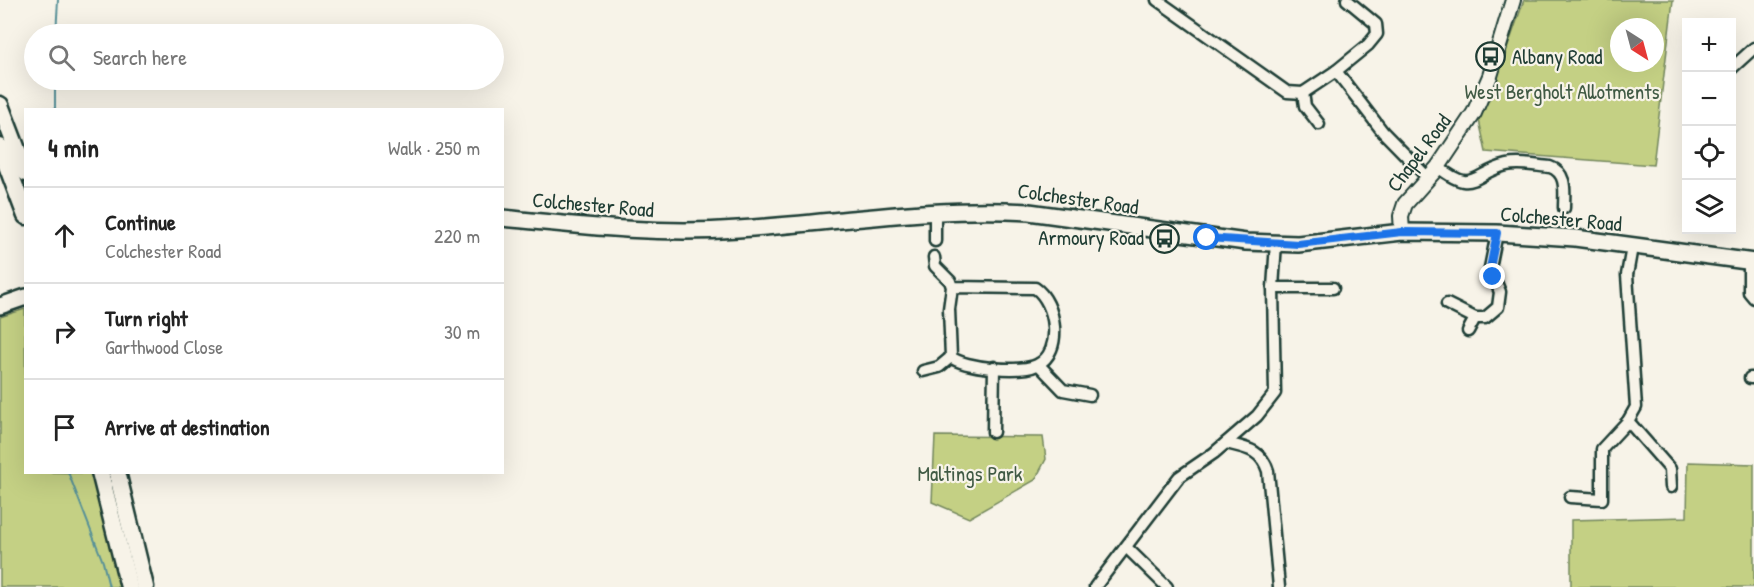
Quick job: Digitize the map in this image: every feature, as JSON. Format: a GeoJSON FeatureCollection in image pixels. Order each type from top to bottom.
{"type":"FeatureCollection","features":[{"type":"Feature","properties":{"kind":"highway"},"geometry":{"type":"LineString","coordinates":[[0,105],[24,168]]}},
{"type":"Feature","properties":{"kind":"highway"},"geometry":{"type":"LineString","coordinates":[[0,147],[24,211]]}},
{"type":"Feature","properties":{"kind":"highway"},"geometry":{"type":"LineString","coordinates":[[101,474],[129,587]]}},
{"type":"Feature","properties":{"kind":"highway"},"geometry":{"type":"LineString","coordinates":[[117,474],[145,587]]}},
{"type":"Feature","properties":{"kind":"main road","name":"Colchester Road"},"geometry":{"type":"LineString","coordinates":[[504,218],[663,232],[825,223],[935,211],[1029,212],[1207,238],[1276,243],[1324,241],[1402,232],[1497,233],[1575,238],[1751,262]]}},
{"type":"Feature","properties":{"kind":"street"},"geometry":{"type":"LineString","coordinates":[[1157,0],[1287,92],[1303,93],[1336,71],[1368,45],[1377,34],[1376,24],[1347,0]]}},
{"type":"Feature","properties":{"kind":"street","name":"Chapel Road"},"geometry":{"type":"LineString","coordinates":[[1402,232],[1402,210],[1458,141],[1482,95],[1513,0]]}},
{"type":"Feature","properties":{"kind":"street"},"geometry":{"type":"LineString","coordinates":[[1736,64],[1754,48]]}},
{"type":"Feature","properties":{"kind":"street"},"geometry":{"type":"LineString","coordinates":[[1336,71],[1383,132],[1429,179]]}},
{"type":"Feature","properties":{"kind":"street"},"geometry":{"type":"LineString","coordinates":[[1303,93],[1305,106],[1319,124]]}},
{"type":"Feature","properties":{"kind":"street"},"geometry":{"type":"LineString","coordinates":[[1438,167],[1453,179],[1467,182],[1508,165],[1555,169],[1563,179],[1564,208]]}},
{"type":"Feature","properties":{"kind":"street"},"geometry":{"type":"LineString","coordinates":[[935,211],[935,241]]}},
{"type":"Feature","properties":{"kind":"street"},"geometry":{"type":"LineString","coordinates":[[1447,304],[1475,318],[1485,318],[1493,314],[1498,307],[1500,292],[1490,268],[1497,233]]}},
{"type":"Feature","properties":{"kind":"street"},"geometry":{"type":"LineString","coordinates":[[1095,587],[1179,477],[1226,443],[1257,416],[1275,393],[1273,288],[1276,243]]}},
{"type":"Feature","properties":{"kind":"street"},"geometry":{"type":"LineString","coordinates":[[1570,497],[1602,499],[1602,449],[1628,421],[1635,407],[1628,275],[1632,247]]}},
{"type":"Feature","properties":{"kind":"street"},"geometry":{"type":"LineString","coordinates":[[934,257],[935,267],[950,281],[952,287],[949,309],[951,357]]}},
{"type":"Feature","properties":{"kind":"street"},"geometry":{"type":"LineString","coordinates":[[1751,262],[1749,292],[1754,298]]}},
{"type":"Feature","properties":{"kind":"street"},"geometry":{"type":"LineString","coordinates":[[951,357],[963,364],[994,367],[1026,368],[1039,365],[1051,346],[1054,326],[1054,317],[1041,293],[1035,288],[952,287]]}},
{"type":"Feature","properties":{"kind":"street"},"geometry":{"type":"LineString","coordinates":[[1273,288],[1334,288]]}},
{"type":"Feature","properties":{"kind":"street"},"geometry":{"type":"LineString","coordinates":[[1468,331],[1475,318]]}},
{"type":"Feature","properties":{"kind":"street"},"geometry":{"type":"LineString","coordinates":[[923,371],[939,367],[951,357]]}},
{"type":"Feature","properties":{"kind":"street"},"geometry":{"type":"LineString","coordinates":[[1039,365],[1063,390],[1090,395]]}},
{"type":"Feature","properties":{"kind":"street"},"geometry":{"type":"LineString","coordinates":[[993,432],[994,367]]}},
{"type":"Feature","properties":{"kind":"street"},"geometry":{"type":"LineString","coordinates":[[1628,421],[1670,469],[1671,487]]}},
{"type":"Feature","properties":{"kind":"street"},"geometry":{"type":"LineString","coordinates":[[1226,443],[1252,449],[1264,458],[1268,471],[1279,587]]}},
{"type":"Feature","properties":{"kind":"street"},"geometry":{"type":"LineString","coordinates":[[1126,547],[1167,587]]}},
{"type":"Feature","properties":{"kind":"green space","name":"West Bergholt Allotments"},"geometry":{"type":"Polygon","coordinates":[[[1524,0],[1673,0],[1653,165],[1486,152],[1479,120],[1497,78],[1524,0]]]}},
{"type":"Feature","properties":{"kind":"green space"},"geometry":{"type":"Polygon","coordinates":[[[24,309],[24,474],[100,474],[128,587],[0,587],[0,317],[24,309]]]}},
{"type":"Feature","properties":{"kind":"green space","name":"Maltings Park"},"geometry":{"type":"Polygon","coordinates":[[[935,436],[1043,437],[1046,459],[1035,480],[969,518],[932,502],[935,436]]]}},
{"type":"Feature","properties":{"kind":"green space"},"geometry":{"type":"Polygon","coordinates":[[[1688,462],[1754,464],[1754,587],[1571,587],[1571,520],[1687,517],[1688,462]]]}},
{"type":"Feature","properties":{"kind":"waterway"},"geometry":{"type":"LineString","coordinates":[[57,24],[58,0]]}},
{"type":"Feature","properties":{"kind":"waterway"},"geometry":{"type":"LineString","coordinates":[[55,90],[55,108]]}},
{"type":"Feature","properties":{"kind":"waterway"},"geometry":{"type":"LineString","coordinates":[[69,474],[103,562],[109,587]]}},
{"type":"Feature","properties":{"kind":"place","name":"Albany Road"},"geometry":{"type":"Point","coordinates":[1491,57]}},
{"type":"Feature","properties":{"kind":"place","name":"Armoury Road"},"geometry":{"type":"Point","coordinates":[1165,238]}},
{"type":"Feature","properties":{"kind":"route"},"geometry":{"type":"LineString","coordinates":[[1207,238],[1298,244],[1402,232],[1497,233],[1490,268],[1493,277]]}}]}
